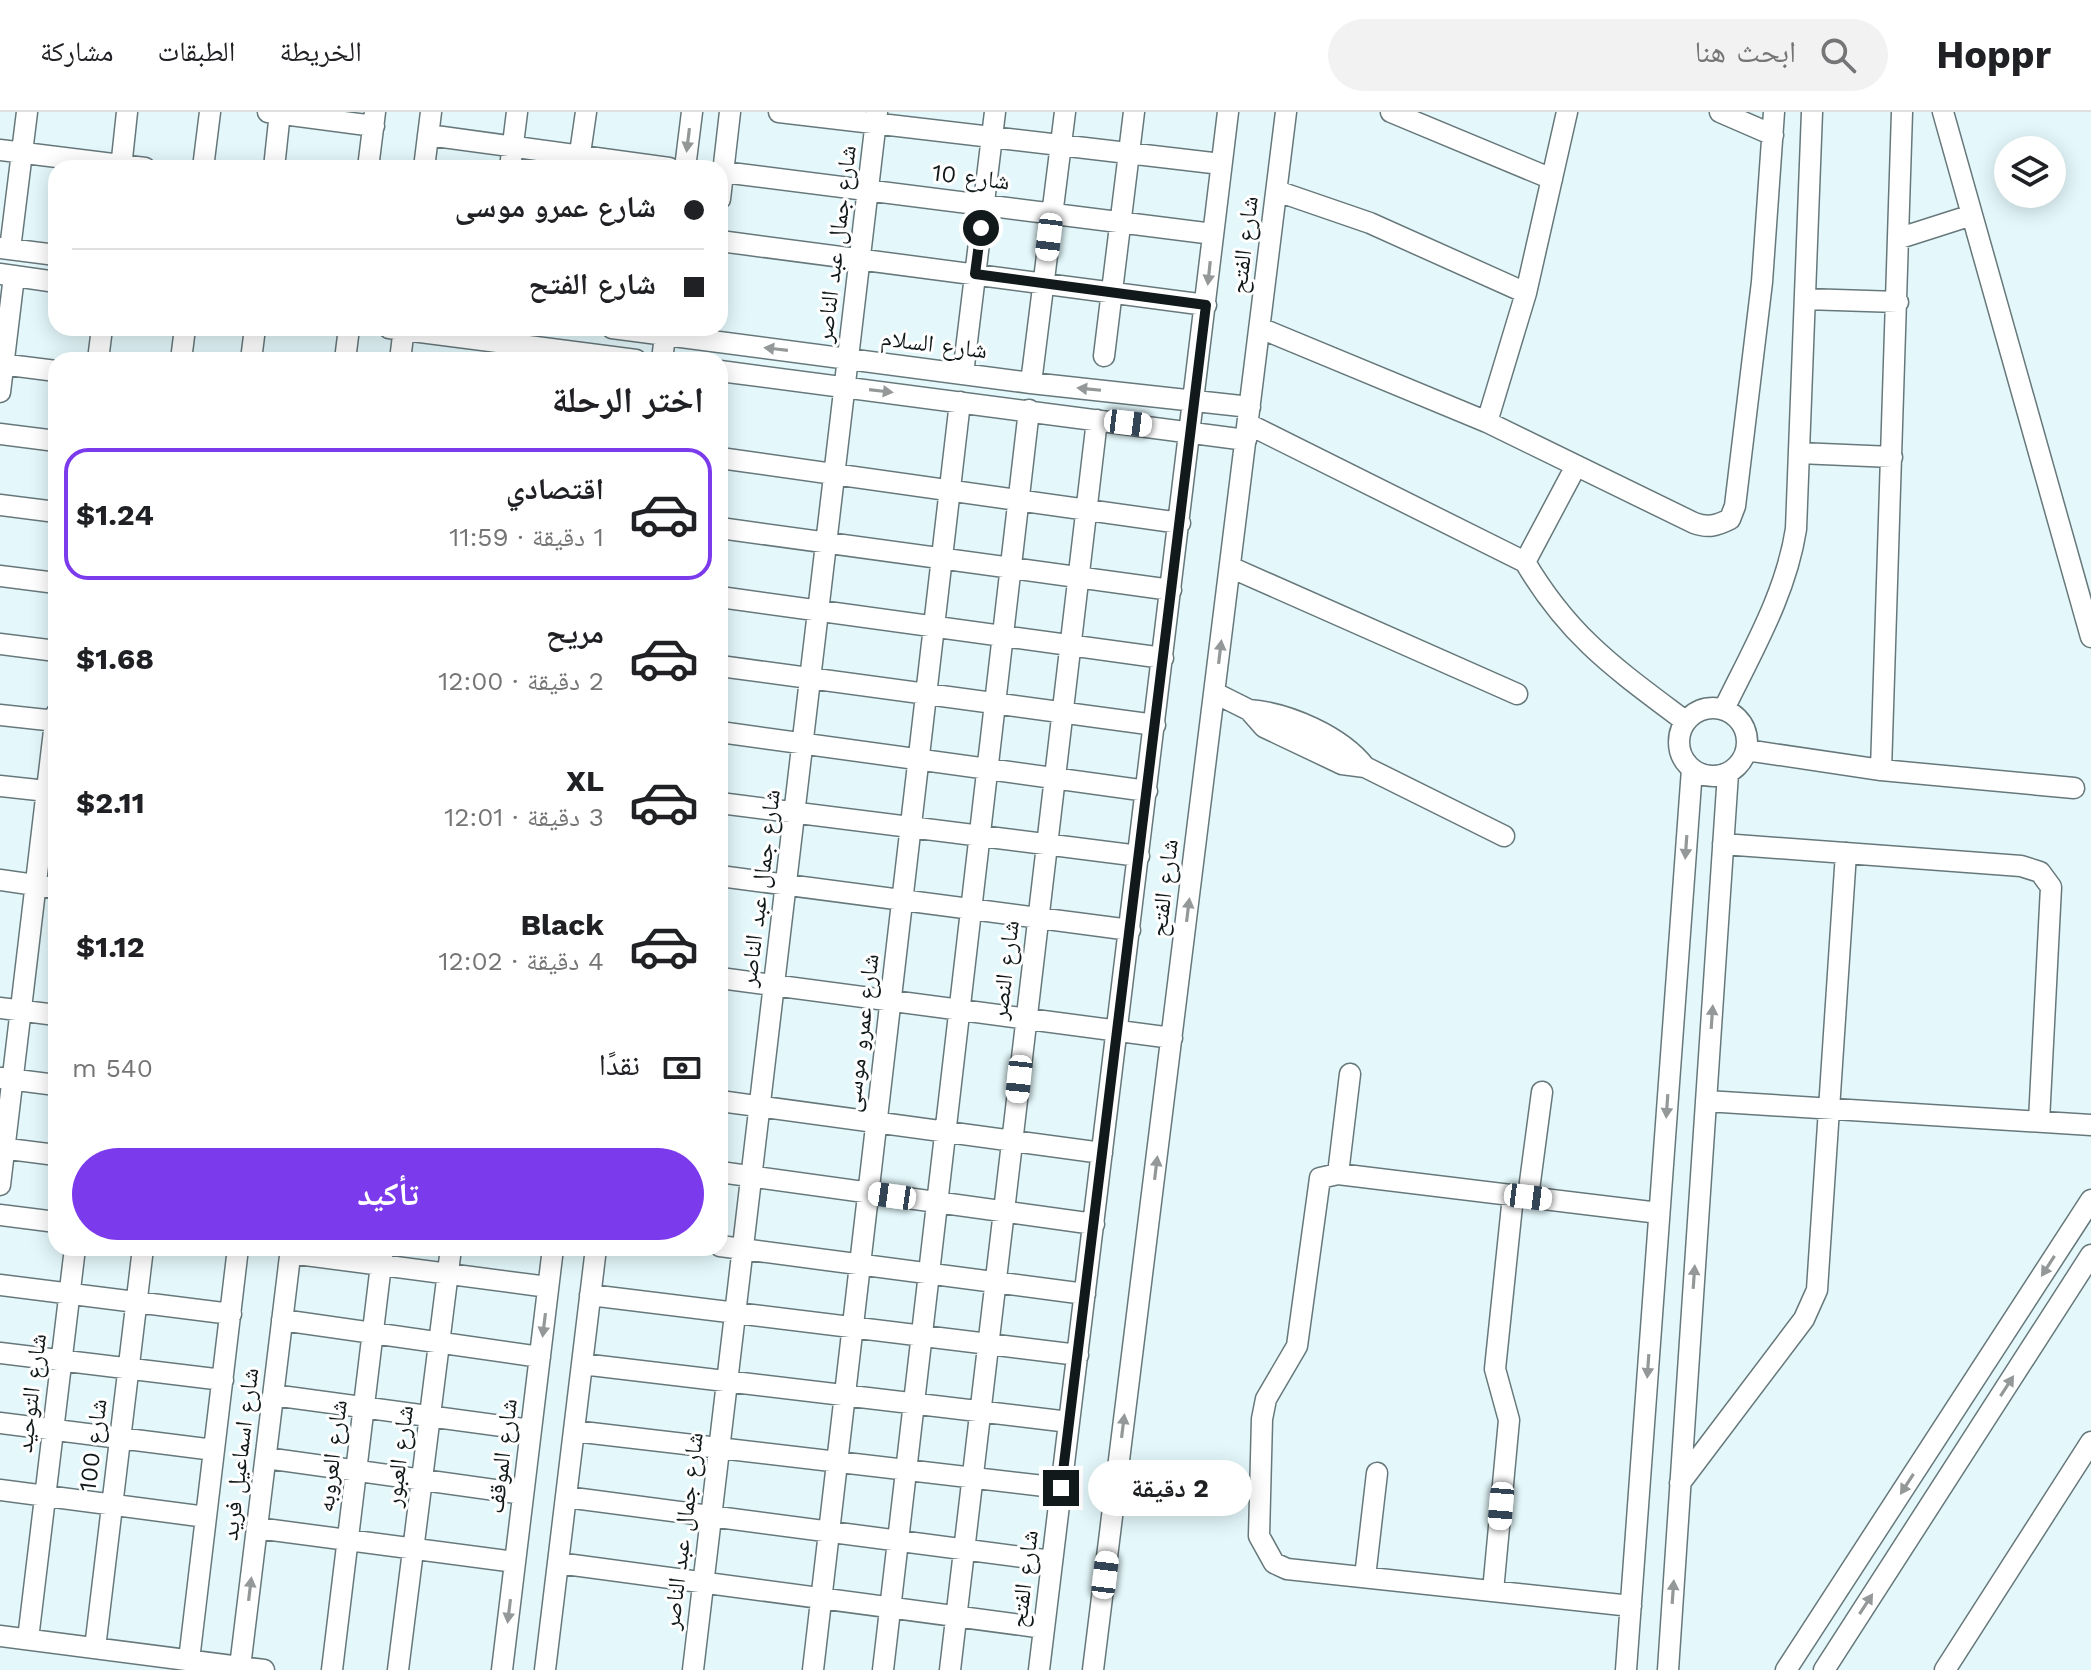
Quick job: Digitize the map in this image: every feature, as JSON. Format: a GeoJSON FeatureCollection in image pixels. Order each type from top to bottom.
{"type":"FeatureCollection","features":[{"type":"Feature","properties":{"kind":"street"},"geometry":{"type":"LineString","coordinates":[[27,112],[5,249],[48,254]]}},
{"type":"Feature","properties":{"kind":"street"},"geometry":{"type":"LineString","coordinates":[[122,160],[127,112]]}},
{"type":"Feature","properties":{"kind":"street"},"geometry":{"type":"LineString","coordinates":[[204,160],[210,112]]}},
{"type":"Feature","properties":{"kind":"street"},"geometry":{"type":"LineString","coordinates":[[425,160],[431,112]]}},
{"type":"Feature","properties":{"kind":"street"},"geometry":{"type":"LineString","coordinates":[[511,160],[517,112]]}},
{"type":"Feature","properties":{"kind":"street"},"geometry":{"type":"LineString","coordinates":[[579,160],[586,112]]}},
{"type":"Feature","properties":{"kind":"street"},"geometry":{"type":"LineString","coordinates":[[686,160],[692,112]]}},
{"type":"Feature","properties":{"kind":"street"},"geometry":{"type":"LineString","coordinates":[[724,160],[730,112]]}},
{"type":"Feature","properties":{"kind":"street"},"geometry":{"type":"LineString","coordinates":[[779,112],[877,118],[992,137],[1221,164]]}},
{"type":"Feature","properties":{"kind":"street"},"geometry":{"type":"LineString","coordinates":[[963,374],[995,112]]}},
{"type":"Feature","properties":{"kind":"street"},"geometry":{"type":"LineString","coordinates":[[1031,383],[1065,112]]}},
{"type":"Feature","properties":{"kind":"street"},"geometry":{"type":"LineString","coordinates":[[1104,356],[1134,112]]}},
{"type":"Feature","properties":{"kind":"street","name":"شارع الفتح"},"geometry":{"type":"LineString","coordinates":[[1039,1670],[1228,112]]}},
{"type":"Feature","properties":{"kind":"street","name":"شارع الفتح"},"geometry":{"type":"LineString","coordinates":[[1093,1670],[1286,112]]}},
{"type":"Feature","properties":{"kind":"street"},"geometry":{"type":"LineString","coordinates":[[1391,112],[1552,179]]}},
{"type":"Feature","properties":{"kind":"street"},"geometry":{"type":"LineString","coordinates":[[1487,422],[1526,293],[1567,112]]}},
{"type":"Feature","properties":{"kind":"street"},"geometry":{"type":"LineString","coordinates":[[1720,112],[1773,135]]}},
{"type":"Feature","properties":{"kind":"street"},"geometry":{"type":"LineString","coordinates":[[1260,328],[1487,422],[1707,528],[1730,519],[1735,506],[1758,312],[1774,112]]}},
{"type":"Feature","properties":{"kind":"street"},"geometry":{"type":"LineString","coordinates":[[1724,709],[1785,583],[1796,529],[1812,112]]}},
{"type":"Feature","properties":{"kind":"street"},"geometry":{"type":"LineString","coordinates":[[1881,770],[1902,112]]}},
{"type":"Feature","properties":{"kind":"street"},"geometry":{"type":"LineString","coordinates":[[1943,112],[2091,637]]}},
{"type":"Feature","properties":{"kind":"street"},"geometry":{"type":"LineString","coordinates":[[274,160],[276,113],[374,119],[369,160]]}},
{"type":"Feature","properties":{"kind":"street","name":"شارع جمال عبد الناصر"},"geometry":{"type":"LineString","coordinates":[[693,1670],[877,118]]}},
{"type":"Feature","properties":{"kind":"street"},"geometry":{"type":"LineString","coordinates":[[428,135],[512,147],[570,160]]}},
{"type":"Feature","properties":{"kind":"street"},"geometry":{"type":"LineString","coordinates":[[0,150],[75,160]]}},
{"type":"Feature","properties":{"kind":"street","name":"شارع 10"},"geometry":{"type":"LineString","coordinates":[[728,173],[1213,234]]}},
{"type":"Feature","properties":{"kind":"street"},"geometry":{"type":"LineString","coordinates":[[1277,191],[1370,223],[1526,293]]}},
{"type":"Feature","properties":{"kind":"street"},"geometry":{"type":"LineString","coordinates":[[1900,238],[1972,215]]}},
{"type":"Feature","properties":{"kind":"street"},"geometry":{"type":"LineString","coordinates":[[728,242],[1206,305]]}},
{"type":"Feature","properties":{"kind":"street"},"geometry":{"type":"LineString","coordinates":[[0,392],[7,275],[48,281]]}},
{"type":"Feature","properties":{"kind":"street"},"geometry":{"type":"LineString","coordinates":[[1805,299],[1898,302]]}},
{"type":"Feature","properties":{"kind":"street"},"geometry":{"type":"LineString","coordinates":[[428,336],[491,351]]}},
{"type":"Feature","properties":{"kind":"street","name":"شارع السلام"},"geometry":{"type":"LineString","coordinates":[[679,336],[703,343],[1195,400],[1248,423]]}},
{"type":"Feature","properties":{"kind":"street"},"geometry":{"type":"LineString","coordinates":[[2,364],[48,370]]}},
{"type":"Feature","properties":{"kind":"street"},"geometry":{"type":"LineString","coordinates":[[728,372],[1191,431],[1248,423],[1525,562],[1547,600],[1576,635],[1616,670],[1685,721]]}},
{"type":"Feature","properties":{"kind":"street","name":"شارع عمرو موسى"},"geometry":{"type":"LineString","coordinates":[[813,1670],[960,402]]}},
{"type":"Feature","properties":{"kind":"street"},"geometry":{"type":"LineString","coordinates":[[883,1670],[1029,410]]}},
{"type":"Feature","properties":{"kind":"street","name":"شارع النصر"},"geometry":{"type":"LineString","coordinates":[[950,1670],[1097,420]]}},
{"type":"Feature","properties":{"kind":"street"},"geometry":{"type":"LineString","coordinates":[[0,434],[48,440]]}},
{"type":"Feature","properties":{"kind":"street"},"geometry":{"type":"LineString","coordinates":[[1799,453],[1892,457]]}},
{"type":"Feature","properties":{"kind":"street"},"geometry":{"type":"LineString","coordinates":[[728,459],[1180,523]]}},
{"type":"Feature","properties":{"kind":"street"},"geometry":{"type":"LineString","coordinates":[[1525,562],[1576,466]]}},
{"type":"Feature","properties":{"kind":"street"},"geometry":{"type":"LineString","coordinates":[[0,505],[48,511]]}},
{"type":"Feature","properties":{"kind":"street"},"geometry":{"type":"LineString","coordinates":[[728,529],[1171,590]]}},
{"type":"Feature","properties":{"kind":"street"},"geometry":{"type":"LineString","coordinates":[[1230,567],[1517,694]]}},
{"type":"Feature","properties":{"kind":"street"},"geometry":{"type":"LineString","coordinates":[[0,576],[48,582]]}},
{"type":"Feature","properties":{"kind":"street"},"geometry":{"type":"LineString","coordinates":[[728,598],[1163,658]]}},
{"type":"Feature","properties":{"kind":"street"},"geometry":{"type":"LineString","coordinates":[[0,644],[48,650]]}},
{"type":"Feature","properties":{"kind":"street"},"geometry":{"type":"LineString","coordinates":[[728,667],[1155,725]]}},
{"type":"Feature","properties":{"kind":"street"},"geometry":{"type":"LineString","coordinates":[[1215,693],[1249,710],[1273,712],[1352,750],[1365,767],[1504,836]]}},
{"type":"Feature","properties":{"kind":"street"},"geometry":{"type":"LineString","coordinates":[[1626,1670],[1692,769],[1678,746],[1685,721],[1699,710],[1724,709],[1743,725],[1746,750],[1728,773],[1668,1670]]}},
{"type":"Feature","properties":{"kind":"street"},"geometry":{"type":"LineString","coordinates":[[0,715],[48,720]]}},
{"type":"Feature","properties":{"kind":"street"},"geometry":{"type":"LineString","coordinates":[[728,733],[1147,791]]}},
{"type":"Feature","properties":{"kind":"street"},"geometry":{"type":"LineString","coordinates":[[1746,750],[1881,770],[2074,788]]}},
{"type":"Feature","properties":{"kind":"street"},"geometry":{"type":"LineString","coordinates":[[1692,769],[1709,776],[1728,773]]}},
{"type":"Feature","properties":{"kind":"street"},"geometry":{"type":"LineString","coordinates":[[0,786],[48,792]]}},
{"type":"Feature","properties":{"kind":"street"},"geometry":{"type":"LineString","coordinates":[[728,804],[1139,856]]}},
{"type":"Feature","properties":{"kind":"street"},"geometry":{"type":"LineString","coordinates":[[1723,844],[2021,866],[2047,879],[2051,887],[2039,1121]]}},
{"type":"Feature","properties":{"kind":"street"},"geometry":{"type":"LineString","coordinates":[[1680,1483],[1812,1305],[1819,1274],[1846,853]]}},
{"type":"Feature","properties":{"kind":"street"},"geometry":{"type":"LineString","coordinates":[[0,1185],[10,1009],[46,887],[48,855]]}},
{"type":"Feature","properties":{"kind":"street"},"geometry":{"type":"LineString","coordinates":[[728,877],[1130,930]]}},
{"type":"Feature","properties":{"kind":"street"},"geometry":{"type":"LineString","coordinates":[[0,880],[46,887]]}},
{"type":"Feature","properties":{"kind":"street"},"geometry":{"type":"LineString","coordinates":[[728,979],[1172,1038]]}},
{"type":"Feature","properties":{"kind":"street"},"geometry":{"type":"LineString","coordinates":[[10,1009],[48,1014]]}},
{"type":"Feature","properties":{"kind":"street"},"geometry":{"type":"LineString","coordinates":[[1338,1174],[1350,1074]]}},
{"type":"Feature","properties":{"kind":"street"},"geometry":{"type":"LineString","coordinates":[[6,1078],[48,1084]]}},
{"type":"Feature","properties":{"kind":"street"},"geometry":{"type":"LineString","coordinates":[[1493,1591],[1509,1420],[1495,1369],[1521,1197],[1542,1092]]}},
{"type":"Feature","properties":{"kind":"street"},"geometry":{"type":"LineString","coordinates":[[1706,1101],[2091,1125]]}},
{"type":"Feature","properties":{"kind":"street"},"geometry":{"type":"LineString","coordinates":[[728,1102],[1102,1153]]}},
{"type":"Feature","properties":{"kind":"street"},"geometry":{"type":"LineString","coordinates":[[2,1148],[48,1154]]}},
{"type":"Feature","properties":{"kind":"street"},"geometry":{"type":"LineString","coordinates":[[728,1173],[1094,1224]]}},
{"type":"Feature","properties":{"kind":"street"},"geometry":{"type":"LineString","coordinates":[[1631,1606],[1287,1569],[1274,1563],[1259,1536],[1257,1518],[1263,1409],[1297,1346],[1320,1178],[1338,1174],[1659,1213]]}},
{"type":"Feature","properties":{"kind":"street"},"geometry":{"type":"LineString","coordinates":[[1786,1670],[2091,1200]]}},
{"type":"Feature","properties":{"kind":"street"},"geometry":{"type":"LineString","coordinates":[[0,1215],[48,1221]]}},
{"type":"Feature","properties":{"kind":"street"},"geometry":{"type":"LineString","coordinates":[[728,1247],[1085,1294]]}},
{"type":"Feature","properties":{"kind":"street"},"geometry":{"type":"LineString","coordinates":[[1824,1670],[2091,1255]]}},
{"type":"Feature","properties":{"kind":"street","name":"شارع التوحيد"},"geometry":{"type":"LineString","coordinates":[[28,1639],[74,1256]]}},
{"type":"Feature","properties":{"kind":"street","name":"شارع 100"},"geometry":{"type":"LineString","coordinates":[[95,1648],[142,1256]]}},
{"type":"Feature","properties":{"kind":"street","name":"شارع اسماعيل فريد"},"geometry":{"type":"LineString","coordinates":[[189,1660],[237,1256]]}},
{"type":"Feature","properties":{"kind":"street","name":"شارع اسماعيل فريد"},"geometry":{"type":"LineString","coordinates":[[240,1667],[290,1256]]}},
{"type":"Feature","properties":{"kind":"street"},"geometry":{"type":"LineString","coordinates":[[382,1256],[448,1274],[548,1287]]}},
{"type":"Feature","properties":{"kind":"street","name":"شارع العروبه"},"geometry":{"type":"LineString","coordinates":[[332,1670],[382,1256]]}},
{"type":"Feature","properties":{"kind":"street","name":"شارع العبور"},"geometry":{"type":"LineString","coordinates":[[398,1670],[450,1256]]}},
{"type":"Feature","properties":{"kind":"street","name":"شارع الموقف"},"geometry":{"type":"LineString","coordinates":[[502,1670],[552,1256]]}},
{"type":"Feature","properties":{"kind":"street"},"geometry":{"type":"LineString","coordinates":[[545,1670],[595,1256]]}},
{"type":"Feature","properties":{"kind":"street"},"geometry":{"type":"LineString","coordinates":[[0,1285],[231,1314]]}},
{"type":"Feature","properties":{"kind":"street"},"geometry":{"type":"LineString","coordinates":[[590,1295],[1078,1355]]}},
{"type":"Feature","properties":{"kind":"street"},"geometry":{"type":"LineString","coordinates":[[282,1320],[540,1357]]}},
{"type":"Feature","properties":{"kind":"street"},"geometry":{"type":"LineString","coordinates":[[0,1353],[223,1380]]}},
{"type":"Feature","properties":{"kind":"street"},"geometry":{"type":"LineString","coordinates":[[582,1364],[1069,1422]]}},
{"type":"Feature","properties":{"kind":"street"},"geometry":{"type":"LineString","coordinates":[[273,1395],[531,1430]]}},
{"type":"Feature","properties":{"kind":"street"},"geometry":{"type":"LineString","coordinates":[[0,1423],[214,1450]]}},
{"type":"Feature","properties":{"kind":"street"},"geometry":{"type":"LineString","coordinates":[[574,1431],[1061,1488]]}},
{"type":"Feature","properties":{"kind":"street"},"geometry":{"type":"LineString","coordinates":[[1945,1670],[2091,1442]]}},
{"type":"Feature","properties":{"kind":"street"},"geometry":{"type":"LineString","coordinates":[[266,1458],[523,1494]]}},
{"type":"Feature","properties":{"kind":"street"},"geometry":{"type":"LineString","coordinates":[[1365,1577],[1377,1473]]}},
{"type":"Feature","properties":{"kind":"street"},"geometry":{"type":"LineString","coordinates":[[0,1490],[206,1517]]}},
{"type":"Feature","properties":{"kind":"street"},"geometry":{"type":"LineString","coordinates":[[566,1497],[1052,1561]]}},
{"type":"Feature","properties":{"kind":"street"},"geometry":{"type":"LineString","coordinates":[[257,1528],[515,1562]]}},
{"type":"Feature","properties":{"kind":"street"},"geometry":{"type":"LineString","coordinates":[[558,1563],[1044,1628]]}},
{"type":"Feature","properties":{"kind":"street"},"geometry":{"type":"LineString","coordinates":[[0,1636],[264,1670]]}},
{"type":"Feature","properties":{"kind":"route"},"geometry":{"type":"LineString","coordinates":[[981,228],[975,274],[1206,305],[1061,1488]]}}]}
